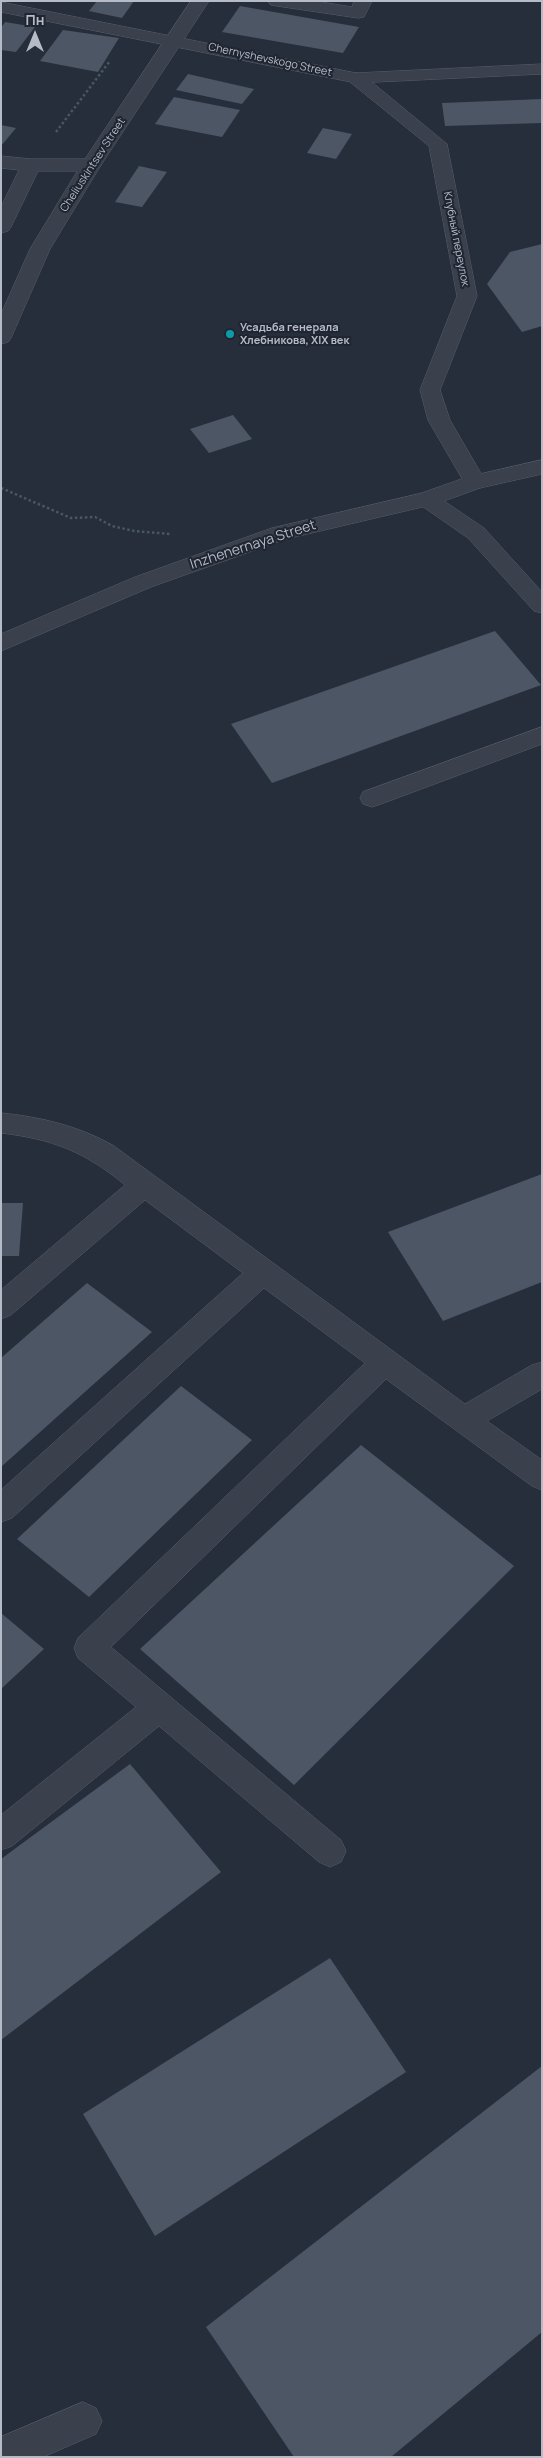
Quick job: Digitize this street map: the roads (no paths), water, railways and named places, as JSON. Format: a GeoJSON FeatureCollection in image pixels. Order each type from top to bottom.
{"type":"FeatureCollection","features":[{"type":"Feature","properties":{"kind":"street","name":"Cheliuskintsev Street"},"geometry":{"type":"LineString","coordinates":[[1,338],[40,249],[91,165],[176,41],[200,1]]}},
{"type":"Feature","properties":{"kind":"street"},"geometry":{"type":"LineString","coordinates":[[276,1],[358,13],[363,1]]}},
{"type":"Feature","properties":{"kind":"street","name":"Chernyshevskogo Street"},"geometry":{"type":"LineString","coordinates":[[1,7],[356,78],[542,69]]}},
{"type":"Feature","properties":{"kind":"street","name":"Клубный переулок"},"geometry":{"type":"LineString","coordinates":[[356,78],[438,144],[467,296],[430,390],[439,420],[475,482]]}},
{"type":"Feature","properties":{"kind":"street"},"geometry":{"type":"LineString","coordinates":[[1,162],[31,165],[91,165]]}},
{"type":"Feature","properties":{"kind":"street"},"geometry":{"type":"LineString","coordinates":[[1,227],[31,165]]}},
{"type":"Feature","properties":{"kind":"street","name":"Inzhenernaya Street"},"geometry":{"type":"LineString","coordinates":[[1,643],[143,582],[280,532],[427,499],[475,482],[542,466]]}},
{"type":"Feature","properties":{"kind":"street"},"geometry":{"type":"LineString","coordinates":[[427,499],[476,532],[542,606]]}},
{"type":"Feature","properties":{"kind":"street"},"geometry":{"type":"LineString","coordinates":[[372,798],[542,735]]}},
{"type":"Feature","properties":{"kind":"street"},"geometry":{"type":"LineString","coordinates":[[1,1123],[29,1126],[69,1136],[104,1153],[144,1185],[542,1477]]}},
{"type":"Feature","properties":{"kind":"street"},"geometry":{"type":"LineString","coordinates":[[1,1307],[144,1185]]}},
{"type":"Feature","properties":{"kind":"street"},"geometry":{"type":"LineString","coordinates":[[1,1510],[263,1272]]}},
{"type":"Feature","properties":{"kind":"street"},"geometry":{"type":"LineString","coordinates":[[330,1851],[89,1648],[385,1362]]}},
{"type":"Feature","properties":{"kind":"street"},"geometry":{"type":"LineString","coordinates":[[463,1420],[542,1374]]}},
{"type":"Feature","properties":{"kind":"street"},"geometry":{"type":"LineString","coordinates":[[1,1835],[159,1707]]}},
{"type":"Feature","properties":{"kind":"street"},"geometry":{"type":"LineString","coordinates":[[1,2456],[83,2421]]}},
{"type":"Feature","properties":{"kind":"place","name":"Усадьба генерала Хлебникова, XIX век"},"geometry":{"type":"Point","coordinates":[230,334]}}]}
